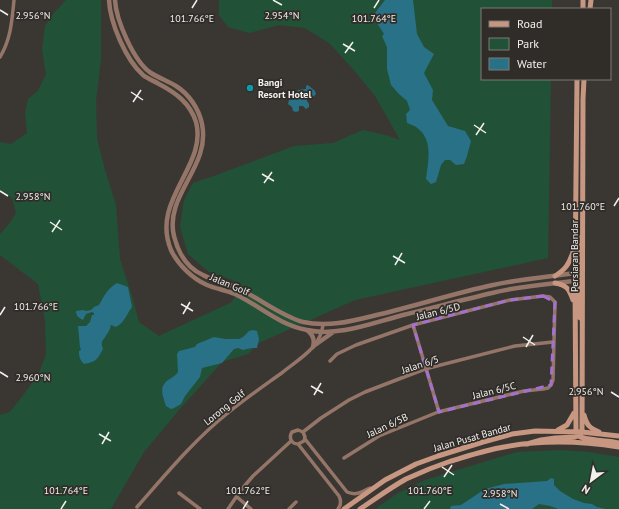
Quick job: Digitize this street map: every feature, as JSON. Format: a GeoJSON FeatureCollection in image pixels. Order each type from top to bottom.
{"type":"FeatureCollection","features":[{"type":"Feature","properties":{"kind":"main road","name":"Persiaran Bandar"},"geometry":{"type":"LineString","coordinates":[[577,80],[575,410],[579,434]]}},
{"type":"Feature","properties":{"kind":"main road","name":"Persiaran Bandar"},"geometry":{"type":"LineString","coordinates":[[579,434],[582,407],[584,80]]}},
{"type":"Feature","properties":{"kind":"main road"},"geometry":{"type":"LineString","coordinates":[[583,228],[579,245],[576,277],[579,282],[579,311],[583,330]]}},
{"type":"Feature","properties":{"kind":"main road"},"geometry":{"type":"LineString","coordinates":[[555,276],[563,271],[575,248]]}},
{"type":"Feature","properties":{"kind":"main road"},"geometry":{"type":"LineString","coordinates":[[555,283],[564,285],[568,288],[575,305]]}},
{"type":"Feature","properties":{"kind":"main road"},"geometry":{"type":"LineString","coordinates":[[582,407],[588,426],[592,429],[607,434]]}},
{"type":"Feature","properties":{"kind":"main road"},"geometry":{"type":"LineString","coordinates":[[555,431],[568,425],[575,410]]}},
{"type":"Feature","properties":{"kind":"main road","name":"Jalan Pusat Bandar"},"geometry":{"type":"LineString","coordinates":[[344,509],[385,480],[416,464],[512,434],[535,431],[555,431],[619,436]]}},
{"type":"Feature","properties":{"kind":"main road"},"geometry":{"type":"LineString","coordinates":[[527,444],[555,438],[572,438],[579,434],[585,438],[619,443]]}},
{"type":"Feature","properties":{"kind":"main road","name":"Jalan Pusat Bandar"},"geometry":{"type":"LineString","coordinates":[[360,509],[390,488],[430,468],[503,447],[527,444],[573,442],[619,447]]}},
{"type":"Feature","properties":{"kind":"street"},"geometry":{"type":"LineString","coordinates":[[0,57],[10,35],[14,0]]}},
{"type":"Feature","properties":{"kind":"street"},"geometry":{"type":"LineString","coordinates":[[109,1],[115,2]]}},
{"type":"Feature","properties":{"kind":"street","name":"Jalan Golf"},"geometry":{"type":"LineString","coordinates":[[109,1],[110,13],[114,27],[134,65],[150,79],[178,95],[188,106],[196,121],[197,136],[194,154],[172,200],[166,224],[171,250],[186,271],[199,281],[235,294],[289,325],[308,331],[334,332],[363,326],[494,292],[522,286],[555,283],[576,277]]}},
{"type":"Feature","properties":{"kind":"street","name":"Jalan Golf"},"geometry":{"type":"LineString","coordinates":[[115,2],[119,21],[132,50],[139,61],[150,73],[176,86],[184,93],[197,110],[202,124],[203,142],[201,155],[176,206],[172,220],[173,232],[182,257],[194,270],[204,276],[241,289],[277,311],[295,319],[303,322],[323,325],[349,322],[492,285],[525,279],[555,276],[576,277]]}},
{"type":"Feature","properties":{"kind":"street"},"geometry":{"type":"LineString","coordinates":[[492,285],[494,292]]}},
{"type":"Feature","properties":{"kind":"street","name":"Jalan 6/5D"},"geometry":{"type":"LineString","coordinates":[[330,361],[337,354],[356,345],[413,325],[510,300],[543,296],[550,297],[554,302],[553,342]]}},
{"type":"Feature","properties":{"kind":"street","name":"Lorong Golf"},"geometry":{"type":"LineString","coordinates":[[137,507],[183,456],[216,423],[295,363],[314,346],[322,332],[323,325]]}},
{"type":"Feature","properties":{"kind":"street"},"geometry":{"type":"LineString","coordinates":[[413,325],[439,412]]}},
{"type":"Feature","properties":{"kind":"street"},"geometry":{"type":"LineString","coordinates":[[308,331],[311,333],[314,340],[314,346]]}},
{"type":"Feature","properties":{"kind":"street"},"geometry":{"type":"LineString","coordinates":[[314,346],[334,332]]}},
{"type":"Feature","properties":{"kind":"street","name":"Jalan 6/5"},"geometry":{"type":"LineString","coordinates":[[303,432],[321,418],[349,400],[365,392],[426,369],[515,346],[553,342]]}},
{"type":"Feature","properties":{"kind":"street","name":"Jalan 6/5C"},"geometry":{"type":"LineString","coordinates":[[439,412],[524,391],[548,388],[553,380],[553,342]]}},
{"type":"Feature","properties":{"kind":"street","name":"Jalan 6/5B"},"geometry":{"type":"LineString","coordinates":[[344,458],[380,436],[439,412]]}},
{"type":"Feature","properties":{"kind":"street"},"geometry":{"type":"LineString","coordinates":[[338,509],[341,500],[339,496],[298,444],[291,441],[290,435],[294,431],[298,430],[303,432],[305,439],[347,492],[351,494],[358,494],[385,480]]}},
{"type":"Feature","properties":{"kind":"street"},"geometry":{"type":"LineString","coordinates":[[298,444],[305,439]]}},
{"type":"Feature","properties":{"kind":"street"},"geometry":{"type":"LineString","coordinates":[[228,509],[253,476],[291,441]]}},
{"type":"Feature","properties":{"kind":"street"},"geometry":{"type":"LineString","coordinates":[[179,493],[200,509]]}},
{"type":"Feature","properties":{"kind":"street"},"geometry":{"type":"LineString","coordinates":[[236,497],[251,509]]}},
{"type":"Feature","properties":{"kind":"street"},"geometry":{"type":"LineString","coordinates":[[289,509],[296,502]]}},
{"type":"Feature","properties":{"kind":"highlighted area"},"geometry":{"type":"Polygon","coordinates":[[[543,296],[555,302],[551,385],[439,412],[413,325],[510,300],[543,296]]]}},
{"type":"Feature","properties":{"kind":"green space"},"geometry":{"type":"Polygon","coordinates":[[[66,0],[101,0],[101,59],[96,101],[97,138],[116,205],[120,259],[139,322],[159,336],[232,302],[241,283],[209,272],[188,254],[180,227],[184,200],[193,183],[294,146],[333,143],[363,130],[400,140],[375,96],[329,43],[305,28],[279,25],[249,33],[228,27],[219,15],[219,0],[552,0],[552,8],[481,8],[481,80],[551,80],[548,258],[355,300],[259,343],[248,354],[222,362],[144,452],[111,509],[0,509],[0,415],[10,412],[21,398],[38,375],[46,355],[45,320],[38,284],[0,255],[0,234],[16,213],[12,198],[0,190],[0,142],[11,144],[27,133],[25,113],[28,99],[38,91],[46,74],[42,50],[45,26],[53,14],[66,0]]]}},
{"type":"Feature","properties":{"kind":"green space"},"geometry":{"type":"Polygon","coordinates":[[[559,450],[589,452],[619,457],[619,509],[375,509],[398,493],[425,480],[517,452],[559,450]]]}},
{"type":"Feature","properties":{"kind":"water"},"geometry":{"type":"Polygon","coordinates":[[[385,0],[413,0],[417,34],[424,47],[434,54],[424,73],[433,90],[432,100],[448,126],[465,131],[471,141],[464,164],[456,165],[450,160],[445,160],[441,165],[436,182],[431,184],[426,179],[428,144],[422,132],[416,127],[407,123],[406,114],[410,110],[407,101],[391,85],[387,69],[387,47],[382,36],[384,34],[377,23],[379,20],[375,13],[385,0]]]}},
{"type":"Feature","properties":{"kind":"water"},"geometry":{"type":"Polygon","coordinates":[[[308,85],[315,91],[316,94],[313,97],[307,98],[309,107],[306,109],[303,106],[299,106],[299,111],[293,111],[292,107],[288,104],[289,100],[298,90],[306,89],[306,86],[308,85]]]}},
{"type":"Feature","properties":{"kind":"water"},"geometry":{"type":"Polygon","coordinates":[[[117,283],[128,287],[132,307],[119,325],[116,327],[111,325],[102,341],[103,349],[98,358],[84,364],[79,355],[79,351],[81,350],[78,326],[86,326],[90,322],[94,313],[92,312],[86,314],[83,320],[78,317],[76,311],[91,310],[99,305],[108,290],[117,283]]]}},
{"type":"Feature","properties":{"kind":"water"},"geometry":{"type":"Polygon","coordinates":[[[249,331],[257,331],[259,339],[257,348],[243,350],[238,348],[234,349],[222,363],[202,368],[200,377],[185,396],[181,404],[171,409],[166,406],[162,394],[162,388],[167,381],[178,372],[177,354],[179,351],[195,347],[197,344],[214,337],[239,339],[249,331]]]}},
{"type":"Feature","properties":{"kind":"water"},"geometry":{"type":"Polygon","coordinates":[[[551,478],[554,479],[554,485],[560,491],[573,499],[606,509],[558,509],[539,504],[532,509],[450,509],[451,506],[461,505],[485,489],[504,484],[547,481],[551,478]]]}},
{"type":"Feature","properties":{"kind":"place","name":"Bangi Resort Hotel"},"geometry":{"type":"Point","coordinates":[250,88]}}]}
